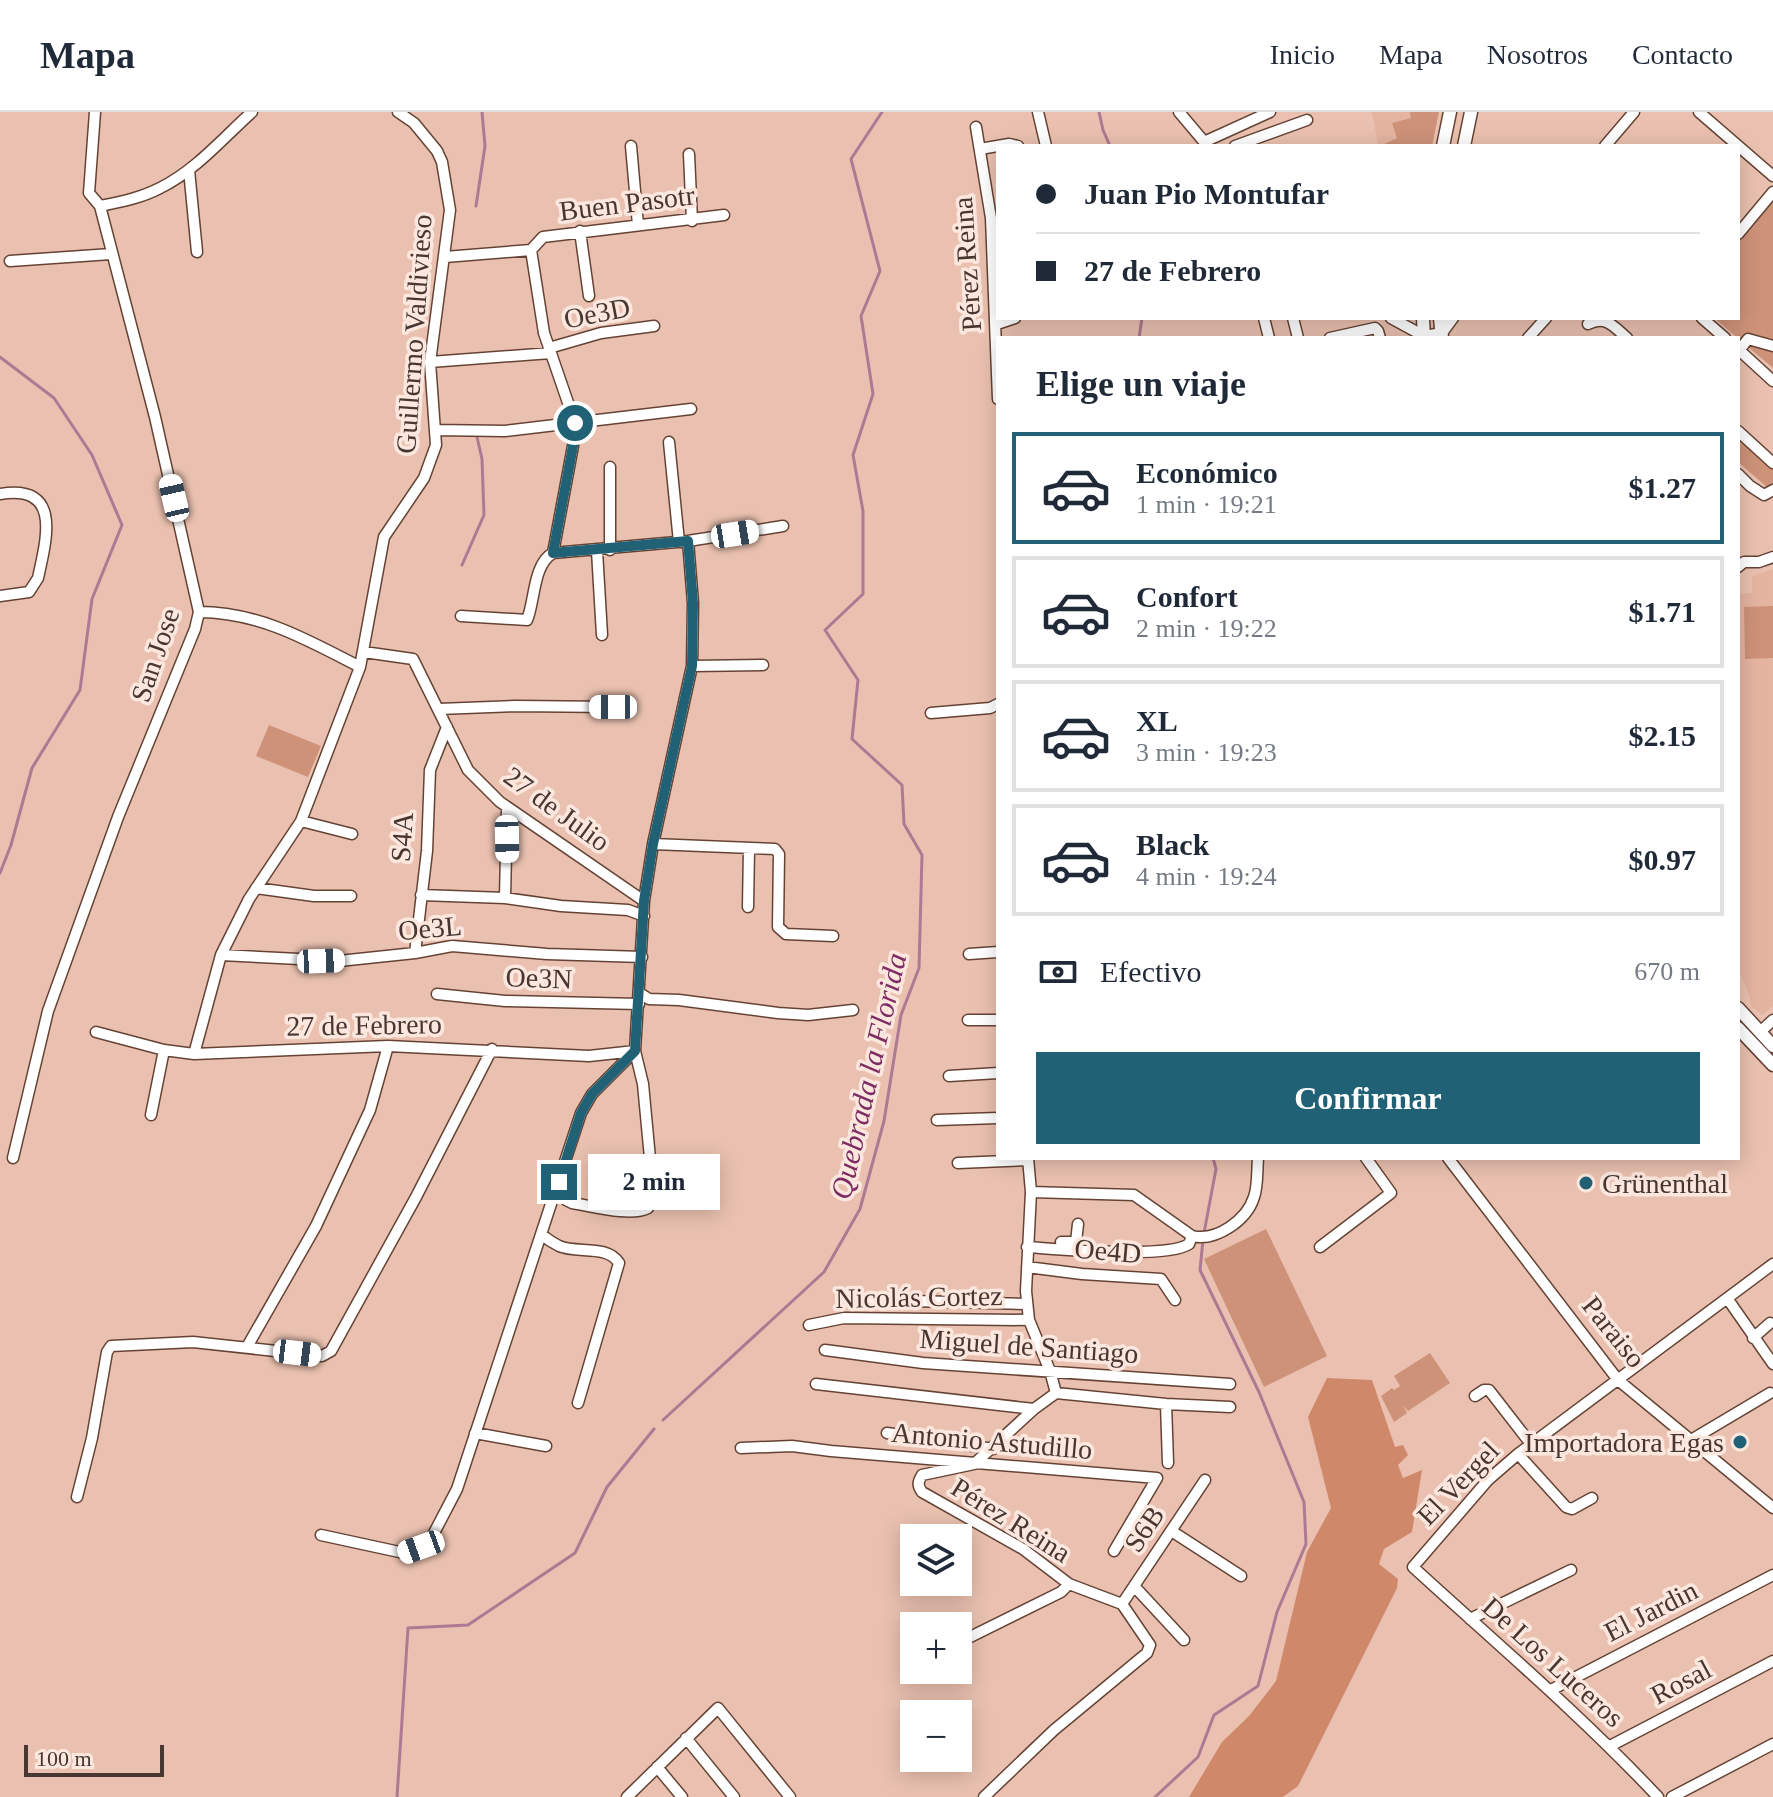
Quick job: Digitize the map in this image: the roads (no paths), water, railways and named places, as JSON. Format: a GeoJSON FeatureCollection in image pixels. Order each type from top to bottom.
{"type":"FeatureCollection","features":[{"type":"Feature","properties":{"kind":"main road"},"geometry":{"type":"LineString","coordinates":[[1443,144],[1450,112]]}},
{"type":"Feature","properties":{"kind":"main road"},"geometry":{"type":"LineString","coordinates":[[1464,144],[1471,112]]}},
{"type":"Feature","properties":{"kind":"main road"},"geometry":{"type":"LineString","coordinates":[[1740,1010],[1773,1046]]}},
{"type":"Feature","properties":{"kind":"main road"},"geometry":{"type":"LineString","coordinates":[[1740,1030],[1773,1065]]}},
{"type":"Feature","properties":{"kind":"street","name":"San Jose"},"geometry":{"type":"LineString","coordinates":[[13,1158],[48,1011],[118,817],[195,629],[199,612],[155,417],[100,206],[89,193],[95,112]]}},
{"type":"Feature","properties":{"kind":"street"},"geometry":{"type":"LineString","coordinates":[[100,206],[160,188],[189,170],[252,112]]}},
{"type":"Feature","properties":{"kind":"street","name":"Guillermo Valdivieso"},"geometry":{"type":"LineString","coordinates":[[194,1054],[221,955],[256,888],[301,821],[360,667],[384,537],[424,478],[436,445],[430,362],[450,210],[442,162],[414,123],[399,112]]}},
{"type":"Feature","properties":{"kind":"street"},"geometry":{"type":"LineString","coordinates":[[1038,112],[1046,144]]}},
{"type":"Feature","properties":{"kind":"street"},"geometry":{"type":"LineString","coordinates":[[1182,113],[1206,144],[1270,112]]}},
{"type":"Feature","properties":{"kind":"street"},"geometry":{"type":"LineString","coordinates":[[1610,144],[1634,112]]}},
{"type":"Feature","properties":{"kind":"street"},"geometry":{"type":"LineString","coordinates":[[1699,112],[1713,116],[1773,176]]}},
{"type":"Feature","properties":{"kind":"street"},"geometry":{"type":"LineString","coordinates":[[1241,144],[1307,120]]}},
{"type":"Feature","properties":{"kind":"street","name":"Pérez Reina"},"geometry":{"type":"LineString","coordinates":[[976,127],[991,218],[996,306]]}},
{"type":"Feature","properties":{"kind":"street"},"geometry":{"type":"LineString","coordinates":[[631,146],[638,225]]}},
{"type":"Feature","properties":{"kind":"street"},"geometry":{"type":"LineString","coordinates":[[980,149],[996,146]]}},
{"type":"Feature","properties":{"kind":"street"},"geometry":{"type":"LineString","coordinates":[[689,154],[692,221]]}},
{"type":"Feature","properties":{"kind":"street"},"geometry":{"type":"LineString","coordinates":[[189,170],[197,252]]}},
{"type":"Feature","properties":{"kind":"street"},"geometry":{"type":"LineString","coordinates":[[1740,232],[1773,192]]}},
{"type":"Feature","properties":{"kind":"street","name":"Buen Pasotr"},"geometry":{"type":"LineString","coordinates":[[445,257],[531,250],[543,237],[724,215]]}},
{"type":"Feature","properties":{"kind":"street"},"geometry":{"type":"LineString","coordinates":[[580,231],[589,296]]}},
{"type":"Feature","properties":{"kind":"street"},"geometry":{"type":"LineString","coordinates":[[531,250],[544,333],[575,423],[553,553]]}},
{"type":"Feature","properties":{"kind":"street"},"geometry":{"type":"LineString","coordinates":[[10,261],[111,254]]}},
{"type":"Feature","properties":{"kind":"street","name":"Pérez Reina"},"geometry":{"type":"LineString","coordinates":[[997,320],[997,336]]}},
{"type":"Feature","properties":{"kind":"street"},"geometry":{"type":"LineString","coordinates":[[997,324],[1009,320]]}},
{"type":"Feature","properties":{"kind":"street"},"geometry":{"type":"LineString","coordinates":[[1394,320],[1422,336]]}},
{"type":"Feature","properties":{"kind":"street"},"geometry":{"type":"LineString","coordinates":[[1530,336],[1544,320]]}},
{"type":"Feature","properties":{"kind":"street"},"geometry":{"type":"LineString","coordinates":[[1606,320],[1625,336]]}},
{"type":"Feature","properties":{"kind":"street"},"geometry":{"type":"LineString","coordinates":[[1704,320],[1723,336]]}},
{"type":"Feature","properties":{"kind":"street","name":"Oe3D"},"geometry":{"type":"LineString","coordinates":[[430,362],[550,350],[601,333],[654,326]]}},
{"type":"Feature","properties":{"kind":"street"},"geometry":{"type":"LineString","coordinates":[[1339,336],[1375,328],[1379,336]]}},
{"type":"Feature","properties":{"kind":"street"},"geometry":{"type":"LineString","coordinates":[[1740,348],[1748,339],[1773,346]]}},
{"type":"Feature","properties":{"kind":"street"},"geometry":{"type":"LineString","coordinates":[[1740,352],[1773,381]]}},
{"type":"Feature","properties":{"kind":"street"},"geometry":{"type":"LineString","coordinates":[[435,430],[505,431],[691,409]]}},
{"type":"Feature","properties":{"kind":"street"},"geometry":{"type":"LineString","coordinates":[[1740,433],[1773,463]]}},
{"type":"Feature","properties":{"kind":"street"},"geometry":{"type":"LineString","coordinates":[[559,1182],[566,1200],[572,1203],[631,1211],[648,1208],[653,1190],[643,1084],[635,1051],[644,901],[653,844],[692,666],[693,603],[669,442]]}},
{"type":"Feature","properties":{"kind":"street"},"geometry":{"type":"LineString","coordinates":[[610,467],[610,550]]}},
{"type":"Feature","properties":{"kind":"street"},"geometry":{"type":"LineString","coordinates":[[1740,475],[1768,493]]}},
{"type":"Feature","properties":{"kind":"street"},"geometry":{"type":"LineString","coordinates":[[0,494],[16,493],[33,497],[49,523],[34,585],[29,592],[0,596]]}},
{"type":"Feature","properties":{"kind":"street"},"geometry":{"type":"LineString","coordinates":[[461,616],[527,620],[542,565],[553,553],[683,542],[783,526]]}},
{"type":"Feature","properties":{"kind":"street"},"geometry":{"type":"LineString","coordinates":[[597,551],[602,635]]}},
{"type":"Feature","properties":{"kind":"street"},"geometry":{"type":"LineString","coordinates":[[1740,561],[1759,562],[1773,557]]}},
{"type":"Feature","properties":{"kind":"street"},"geometry":{"type":"LineString","coordinates":[[199,612],[225,612],[252,617],[317,644],[360,667]]}},
{"type":"Feature","properties":{"kind":"street","name":"27 de Julio"},"geometry":{"type":"LineString","coordinates":[[364,652],[413,659],[468,770],[507,807],[644,901]]}},
{"type":"Feature","properties":{"kind":"street"},"geometry":{"type":"LineString","coordinates":[[692,666],[763,665]]}},
{"type":"Feature","properties":{"kind":"street"},"geometry":{"type":"LineString","coordinates":[[931,713],[996,705]]}},
{"type":"Feature","properties":{"kind":"street"},"geometry":{"type":"LineString","coordinates":[[439,709],[613,707]]}},
{"type":"Feature","properties":{"kind":"street","name":"S4A"},"geometry":{"type":"LineString","coordinates":[[415,953],[427,851],[430,770],[447,727]]}},
{"type":"Feature","properties":{"kind":"street"},"geometry":{"type":"LineString","coordinates":[[505,898],[507,807]]}},
{"type":"Feature","properties":{"kind":"street"},"geometry":{"type":"LineString","coordinates":[[301,821],[352,834]]}},
{"type":"Feature","properties":{"kind":"street"},"geometry":{"type":"LineString","coordinates":[[653,844],[778,850],[778,927],[782,932],[833,936]]}},
{"type":"Feature","properties":{"kind":"street"},"geometry":{"type":"LineString","coordinates":[[748,907],[749,849]]}},
{"type":"Feature","properties":{"kind":"street"},"geometry":{"type":"LineString","coordinates":[[256,888],[314,896],[351,896]]}},
{"type":"Feature","properties":{"kind":"street"},"geometry":{"type":"LineString","coordinates":[[421,895],[505,898],[561,906],[628,910],[644,916]]}},
{"type":"Feature","properties":{"kind":"street","name":"Oe3L"},"geometry":{"type":"LineString","coordinates":[[221,955],[321,961],[415,953],[452,946],[547,954],[642,957]]}},
{"type":"Feature","properties":{"kind":"street"},"geometry":{"type":"LineString","coordinates":[[969,954],[996,952]]}},
{"type":"Feature","properties":{"kind":"street","name":"Oe3N"},"geometry":{"type":"LineString","coordinates":[[437,994],[505,1001],[679,1000],[808,1015],[853,1010]]}},
{"type":"Feature","properties":{"kind":"street"},"geometry":{"type":"LineString","coordinates":[[968,1020],[996,1020]]}},
{"type":"Feature","properties":{"kind":"street"},"geometry":{"type":"LineString","coordinates":[[1760,1032],[1773,1020]]}},
{"type":"Feature","properties":{"kind":"street","name":"27 de Febrero"},"geometry":{"type":"LineString","coordinates":[[96,1032],[164,1050],[194,1054],[388,1046],[589,1056],[635,1051]]}},
{"type":"Feature","properties":{"kind":"street"},"geometry":{"type":"LineString","coordinates":[[247,1347],[316,1226],[370,1110],[388,1046]]}},
{"type":"Feature","properties":{"kind":"street"},"geometry":{"type":"LineString","coordinates":[[77,1497],[92,1438],[107,1352],[111,1346],[193,1342],[322,1356],[331,1351],[416,1197],[492,1049]]}},
{"type":"Feature","properties":{"kind":"street"},"geometry":{"type":"LineString","coordinates":[[151,1115],[164,1050]]}},
{"type":"Feature","properties":{"kind":"street"},"geometry":{"type":"LineString","coordinates":[[321,1535],[404,1553],[421,1547],[433,1535],[457,1489],[581,1113],[592,1094],[635,1051]]}},
{"type":"Feature","properties":{"kind":"street"},"geometry":{"type":"LineString","coordinates":[[949,1076],[996,1073]]}},
{"type":"Feature","properties":{"kind":"street"},"geometry":{"type":"LineString","coordinates":[[937,1120],[996,1118]]}},
{"type":"Feature","properties":{"kind":"street"},"geometry":{"type":"LineString","coordinates":[[958,1163],[1010,1160]]}},
{"type":"Feature","properties":{"kind":"street"},"geometry":{"type":"LineString","coordinates":[[1028,1160],[1031,1192],[1027,1304],[1029,1320],[1056,1393],[1230,1407]]}},
{"type":"Feature","properties":{"kind":"street"},"geometry":{"type":"LineString","coordinates":[[1031,1192],[1134,1195],[1198,1238],[1218,1234],[1247,1211],[1255,1197],[1258,1160]]}},
{"type":"Feature","properties":{"kind":"street"},"geometry":{"type":"LineString","coordinates":[[1320,1247],[1391,1193],[1367,1160]]}},
{"type":"Feature","properties":{"kind":"street","name":"Paraiso"},"geometry":{"type":"LineString","coordinates":[[1450,1160],[1618,1380],[1773,1508]]}},
{"type":"Feature","properties":{"kind":"street"},"geometry":{"type":"LineString","coordinates":[[1027,1244],[1076,1242],[1078,1224]]}},
{"type":"Feature","properties":{"kind":"street"},"geometry":{"type":"LineString","coordinates":[[542,1235],[559,1246],[606,1253],[614,1256],[619,1263],[578,1403]]}},
{"type":"Feature","properties":{"kind":"street"},"geometry":{"type":"LineString","coordinates":[[1027,1244],[1104,1251],[1176,1250],[1189,1244],[1192,1236]]}},
{"type":"Feature","properties":{"kind":"street","name":"El Vergel"},"geometry":{"type":"LineString","coordinates":[[1413,1567],[1488,1480],[1518,1454],[1773,1264]]}},
{"type":"Feature","properties":{"kind":"street","name":"Oe4D"},"geometry":{"type":"LineString","coordinates":[[1027,1267],[1161,1279],[1175,1300]]}},
{"type":"Feature","properties":{"kind":"street"},"geometry":{"type":"LineString","coordinates":[[1727,1298],[1773,1364]]}},
{"type":"Feature","properties":{"kind":"street"},"geometry":{"type":"LineString","coordinates":[[874,1300],[1027,1304]]}},
{"type":"Feature","properties":{"kind":"street","name":"Nicolás Cortez"},"geometry":{"type":"LineString","coordinates":[[809,1325],[844,1318],[1029,1320]]}},
{"type":"Feature","properties":{"kind":"street"},"geometry":{"type":"LineString","coordinates":[[1753,1338],[1770,1323]]}},
{"type":"Feature","properties":{"kind":"street","name":"Miguel de Santiago"},"geometry":{"type":"LineString","coordinates":[[825,1350],[923,1363],[1230,1384]]}},
{"type":"Feature","properties":{"kind":"street"},"geometry":{"type":"LineString","coordinates":[[816,1384],[1034,1409]]}},
{"type":"Feature","properties":{"kind":"street"},"geometry":{"type":"LineString","coordinates":[[1475,1396],[1489,1390],[1531,1444]]}},
{"type":"Feature","properties":{"kind":"street","name":"Pérez Reina"},"geometry":{"type":"LineString","coordinates":[[1056,1393],[974,1464],[922,1475],[919,1487],[922,1492],[1023,1549],[1065,1588],[1122,1604]]}},
{"type":"Feature","properties":{"kind":"street"},"geometry":{"type":"LineString","coordinates":[[1691,1440],[1770,1393]]}},
{"type":"Feature","properties":{"kind":"street"},"geometry":{"type":"LineString","coordinates":[[1166,1404],[1168,1463]]}},
{"type":"Feature","properties":{"kind":"street"},"geometry":{"type":"LineString","coordinates":[[475,1433],[546,1446]]}},
{"type":"Feature","properties":{"kind":"street"},"geometry":{"type":"LineString","coordinates":[[887,1433],[993,1449]]}},
{"type":"Feature","properties":{"kind":"street","name":"Antonio Astudillo"},"geometry":{"type":"LineString","coordinates":[[741,1448],[792,1446],[1157,1478],[1114,1551]]}},
{"type":"Feature","properties":{"kind":"street"},"geometry":{"type":"LineString","coordinates":[[1518,1454],[1566,1507],[1572,1509],[1592,1498]]}},
{"type":"Feature","properties":{"kind":"street","name":"S6B"},"geometry":{"type":"LineString","coordinates":[[1122,1604],[1205,1480]]}},
{"type":"Feature","properties":{"kind":"street"},"geometry":{"type":"LineString","coordinates":[[1173,1532],[1241,1576]]}},
{"type":"Feature","properties":{"kind":"street","name":"De Los Luceros"},"geometry":{"type":"LineString","coordinates":[[1413,1567],[1551,1690],[1658,1797]]}},
{"type":"Feature","properties":{"kind":"street"},"geometry":{"type":"LineString","coordinates":[[1470,1619],[1571,1570]]}},
{"type":"Feature","properties":{"kind":"street","name":"El Jardin"},"geometry":{"type":"LineString","coordinates":[[1551,1690],[1773,1575]]}},
{"type":"Feature","properties":{"kind":"street"},"geometry":{"type":"LineString","coordinates":[[1134,1586],[1184,1640]]}},
{"type":"Feature","properties":{"kind":"street"},"geometry":{"type":"LineString","coordinates":[[972,1636],[1065,1588]]}},
{"type":"Feature","properties":{"kind":"street"},"geometry":{"type":"LineString","coordinates":[[984,1797],[1054,1730],[1149,1650],[1150,1645],[1122,1604]]}},
{"type":"Feature","properties":{"kind":"street","name":"Rosal"},"geometry":{"type":"LineString","coordinates":[[1610,1746],[1773,1661]]}},
{"type":"Feature","properties":{"kind":"street"},"geometry":{"type":"LineString","coordinates":[[627,1797],[718,1708],[790,1797]]}},
{"type":"Feature","properties":{"kind":"street"},"geometry":{"type":"LineString","coordinates":[[686,1738],[734,1797]]}},
{"type":"Feature","properties":{"kind":"street"},"geometry":{"type":"LineString","coordinates":[[1672,1797],[1773,1744]]}},
{"type":"Feature","properties":{"kind":"street"},"geometry":{"type":"LineString","coordinates":[[657,1767],[682,1797]]}},
{"type":"Feature","properties":{"kind":"waterway"},"geometry":{"type":"LineString","coordinates":[[476,206],[485,146],[482,112]]}},
{"type":"Feature","properties":{"kind":"waterway","name":"Quebrada la Florida"},"geometry":{"type":"LineString","coordinates":[[663,1420],[824,1272],[860,1209],[884,1121],[901,1015],[919,968],[922,855],[904,824],[902,785],[852,739],[858,680],[825,630],[863,594],[863,511],[853,455],[873,394],[861,316],[880,271],[851,159],[882,112]]}},
{"type":"Feature","properties":{"kind":"waterway"},"geometry":{"type":"LineString","coordinates":[[1099,112],[1109,144]]}},
{"type":"Feature","properties":{"kind":"waterway"},"geometry":{"type":"LineString","coordinates":[[1139,336],[1142,320]]}},
{"type":"Feature","properties":{"kind":"waterway"},"geometry":{"type":"LineString","coordinates":[[0,357],[54,398],[92,455],[122,525],[92,599],[80,690],[32,768],[0,873]]}},
{"type":"Feature","properties":{"kind":"waterway"},"geometry":{"type":"LineString","coordinates":[[462,565],[484,515],[482,459],[477,437]]}},
{"type":"Feature","properties":{"kind":"waterway"},"geometry":{"type":"LineString","coordinates":[[1204,1233],[1216,1169],[1214,1160]]}},
{"type":"Feature","properties":{"kind":"waterway"},"geometry":{"type":"LineString","coordinates":[[1155,1797],[1198,1757],[1214,1715],[1258,1686],[1277,1612],[1306,1544],[1304,1502],[1259,1392],[1200,1270],[1203,1240]]}},
{"type":"Feature","properties":{"kind":"waterway","name":"Quebrada la Florida"},"geometry":{"type":"LineString","coordinates":[[397,1797],[408,1628],[468,1625],[575,1553],[607,1487],[654,1429]]}},
{"type":"Feature","properties":{"kind":"place","name":"Grünenthal"},"geometry":{"type":"Point","coordinates":[1586,1183]}},
{"type":"Feature","properties":{"kind":"place","name":"Importadora Egas"},"geometry":{"type":"Point","coordinates":[1740,1442]}}]}
